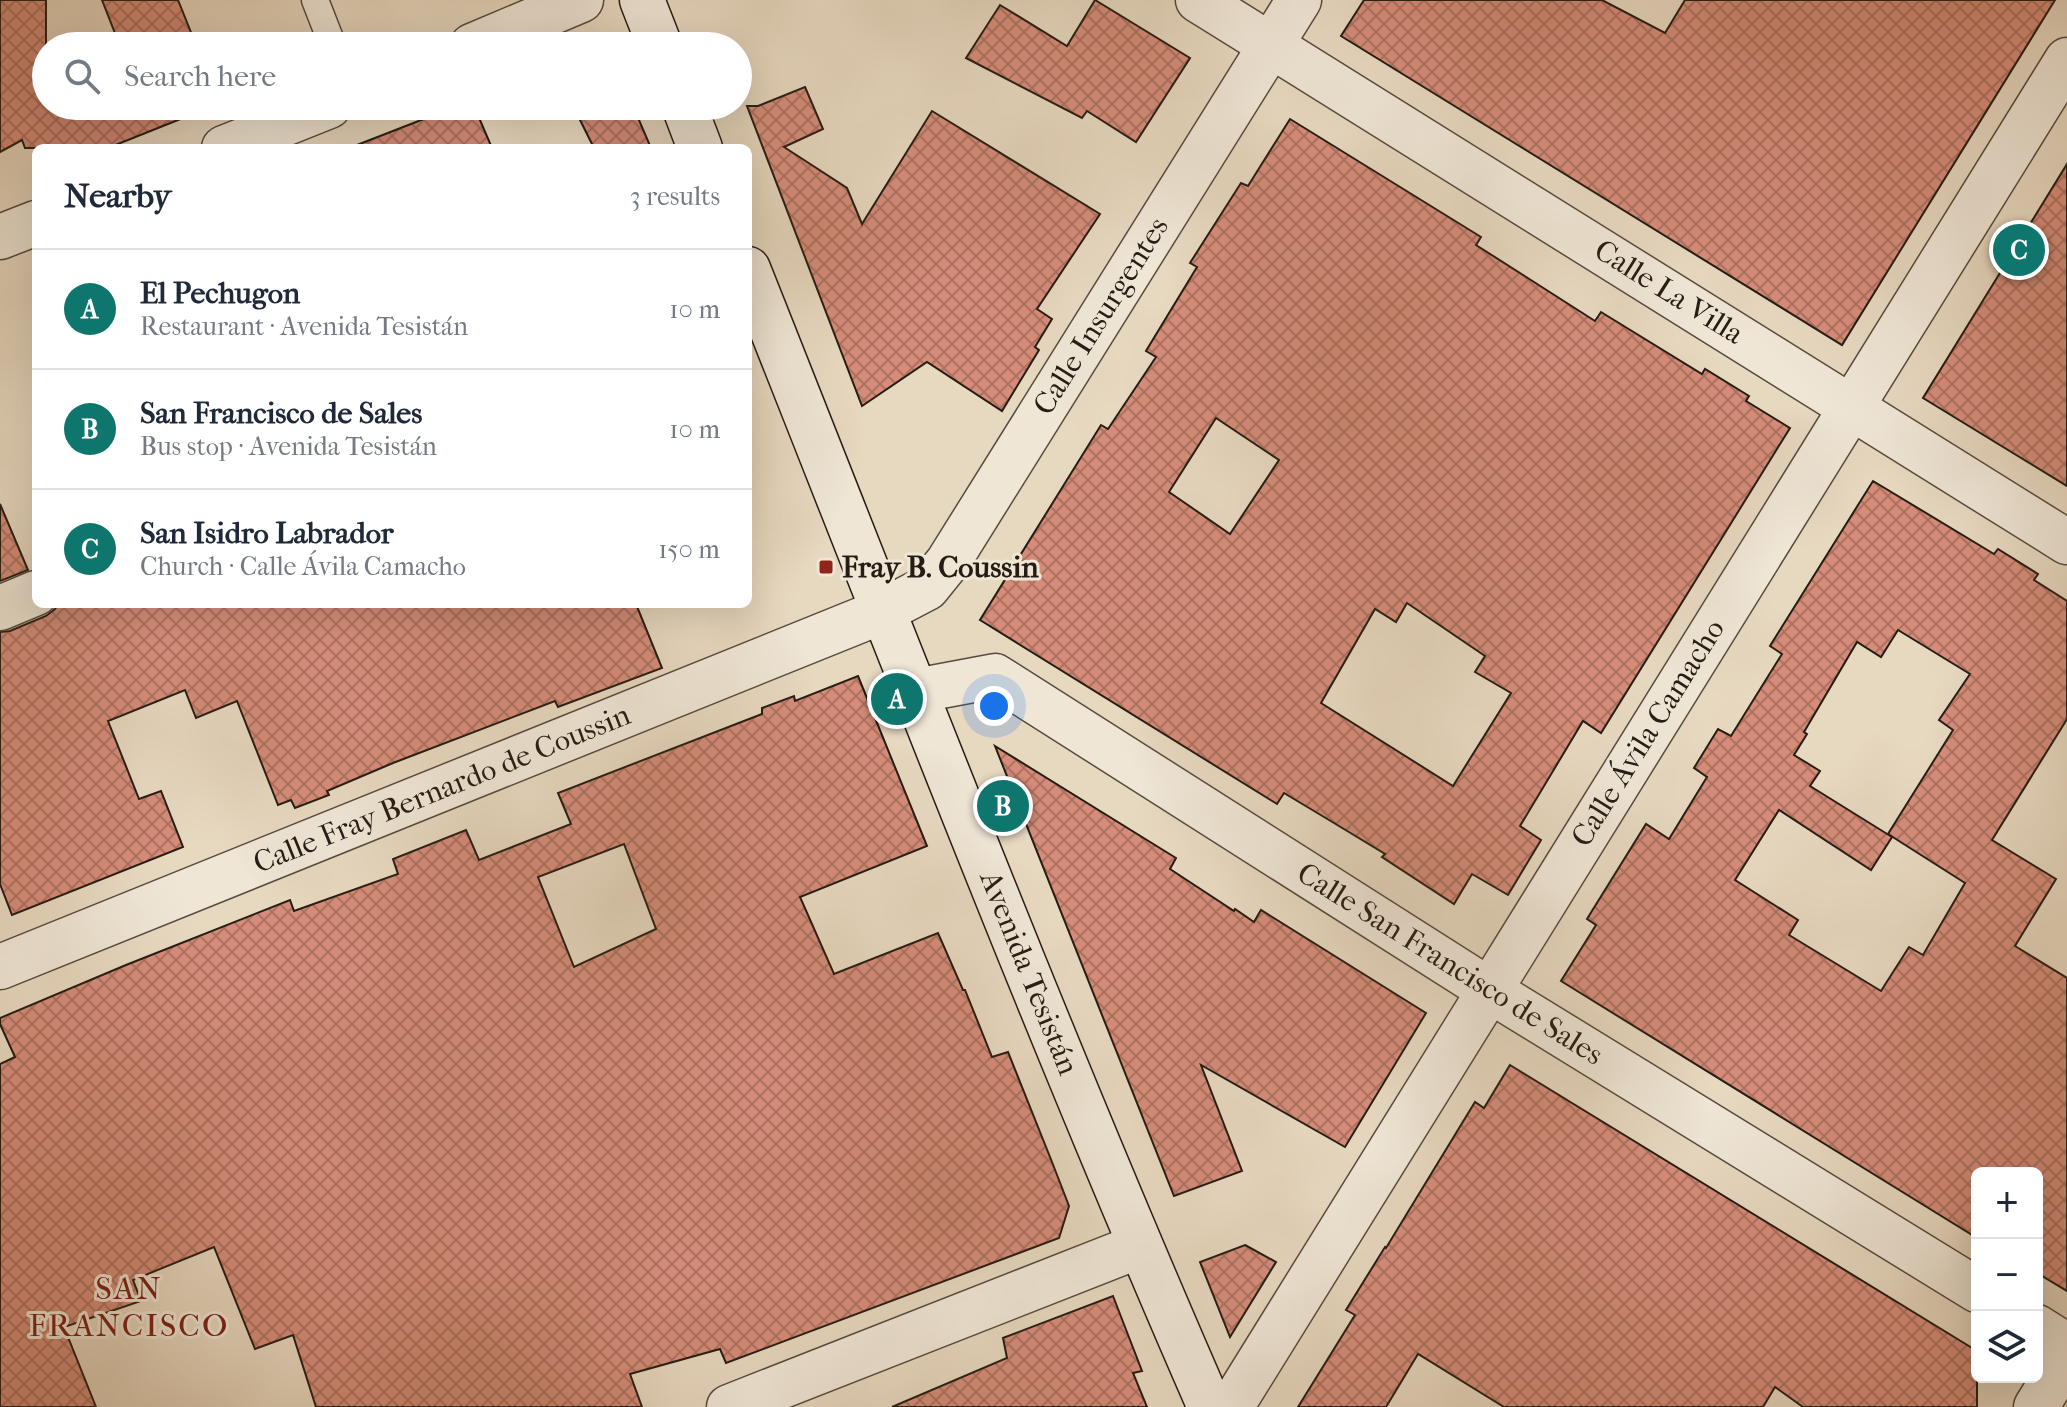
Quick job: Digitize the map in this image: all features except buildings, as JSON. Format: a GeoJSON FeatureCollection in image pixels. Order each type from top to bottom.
{"type":"FeatureCollection","features":[{"type":"Feature","properties":{"kind":"street"},"geometry":{"type":"LineString","coordinates":[[505,32],[581,0]]}},
{"type":"Feature","properties":{"kind":"street"},"geometry":{"type":"LineString","coordinates":[[642,0],[655,32]]}},
{"type":"Feature","properties":{"kind":"street","name":"Calle La Villa"},"geometry":{"type":"LineString","coordinates":[[1198,0],[2067,542]]}},
{"type":"Feature","properties":{"kind":"street","name":"Calle Insurgentes"},"geometry":{"type":"LineString","coordinates":[[883,611],[927,588],[948,562],[1299,0]]}},
{"type":"Feature","properties":{"kind":"street","name":"Calle Ávila Camacho"},"geometry":{"type":"LineString","coordinates":[[1231,1407],[2067,60]]}},
{"type":"Feature","properties":{"kind":"street"},"geometry":{"type":"LineString","coordinates":[[234,144],[294,120]]}},
{"type":"Feature","properties":{"kind":"street"},"geometry":{"type":"LineString","coordinates":[[689,120],[698,144]]}},
{"type":"Feature","properties":{"kind":"street"},"geometry":{"type":"LineString","coordinates":[[0,237],[32,225]]}},
{"type":"Feature","properties":{"kind":"street","name":"Avenida Tesistán"},"geometry":{"type":"LineString","coordinates":[[752,279],[1139,1246],[1210,1407]]}},
{"type":"Feature","properties":{"kind":"street"},"geometry":{"type":"LineString","coordinates":[[0,608],[32,595]]}},
{"type":"Feature","properties":{"kind":"street","name":"Calle Fray Bernardo de Coussin"},"geometry":{"type":"LineString","coordinates":[[0,967],[883,611]]}},
{"type":"Feature","properties":{"kind":"street","name":"Calle San Francisco de Sales"},"geometry":{"type":"LineString","coordinates":[[915,691],[995,676],[1489,990],[1971,1286]]}},
{"type":"Feature","properties":{"kind":"street"},"geometry":{"type":"LineString","coordinates":[[729,1407],[1139,1246]]}},
{"type":"Feature","properties":{"kind":"street"},"geometry":{"type":"LineString","coordinates":[[2043,1331],[2067,1346]]}},
{"type":"Feature","properties":{"kind":"street"},"geometry":{"type":"LineString","coordinates":[[2036,1407],[2067,1357]]}},
{"type":"Feature","properties":{"kind":"lane"},"geometry":{"type":"LineString","coordinates":[[315,0],[328,32]]}},
{"type":"Feature","properties":{"kind":"place","name":"San Isidro Labrador"},"geometry":{"type":"Point","coordinates":[2019,250]}},
{"type":"Feature","properties":{"kind":"place","name":"Fray B. Coussin"},"geometry":{"type":"Point","coordinates":[826,567]}},
{"type":"Feature","properties":{"kind":"place","name":"El Pechugon"},"geometry":{"type":"Point","coordinates":[897,699]}},
{"type":"Feature","properties":{"kind":"place","name":"San Francisco de Sales"},"geometry":{"type":"Point","coordinates":[1003,806]}},
{"type":"Feature","properties":{"kind":"district","name":"SAN FRANCISCO"},"geometry":{"type":"Point","coordinates":[129,1306]}}]}
